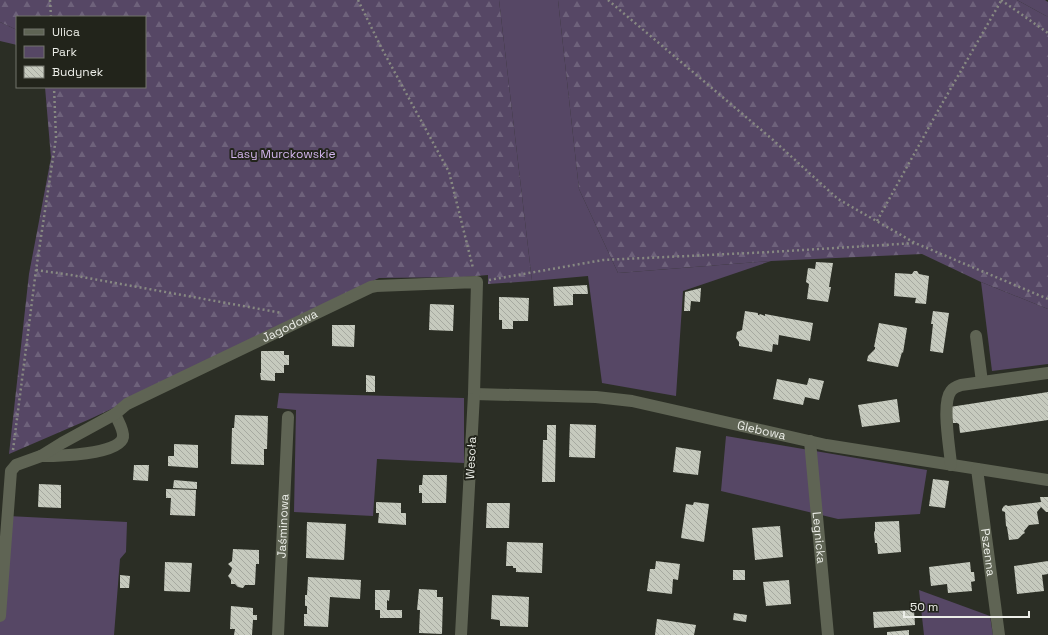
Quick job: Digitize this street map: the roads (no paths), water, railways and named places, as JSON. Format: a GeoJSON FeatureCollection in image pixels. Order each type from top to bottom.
{"type":"FeatureCollection","features":[{"type":"Feature","properties":{"kind":"street","name":"Wesoła"},"geometry":{"type":"LineString","coordinates":[[461,635],[474,394],[477,282]]}},
{"type":"Feature","properties":{"kind":"street","name":"Jagodowa"},"geometry":{"type":"LineString","coordinates":[[0,616],[11,471],[16,465],[41,456],[115,414],[126,404],[371,286],[477,282]]}},
{"type":"Feature","properties":{"kind":"street"},"geometry":{"type":"LineString","coordinates":[[976,336],[982,382]]}},
{"type":"Feature","properties":{"kind":"street"},"geometry":{"type":"LineString","coordinates":[[951,465],[946,408],[948,396],[951,391],[961,385],[1048,373]]}},
{"type":"Feature","properties":{"kind":"street","name":"Glebowa"},"geometry":{"type":"LineString","coordinates":[[474,394],[596,397],[632,401],[826,445],[1048,480]]}},
{"type":"Feature","properties":{"kind":"street","name":"Jagodowa"},"geometry":{"type":"LineString","coordinates":[[41,456],[65,456],[112,448],[122,441],[123,437],[115,414]]}},
{"type":"Feature","properties":{"kind":"street","name":"Jaśminowa"},"geometry":{"type":"LineString","coordinates":[[278,635],[288,417]]}},
{"type":"Feature","properties":{"kind":"street","name":"Legnicka"},"geometry":{"type":"LineString","coordinates":[[810,441],[828,635]]}},
{"type":"Feature","properties":{"kind":"street","name":"Pszenna"},"geometry":{"type":"LineString","coordinates":[[977,469],[999,635]]}},
{"type":"Feature","properties":{"kind":"park label","name":"Lasy Murckowskie"},"geometry":{"type":"Point","coordinates":[283,154]}}]}
